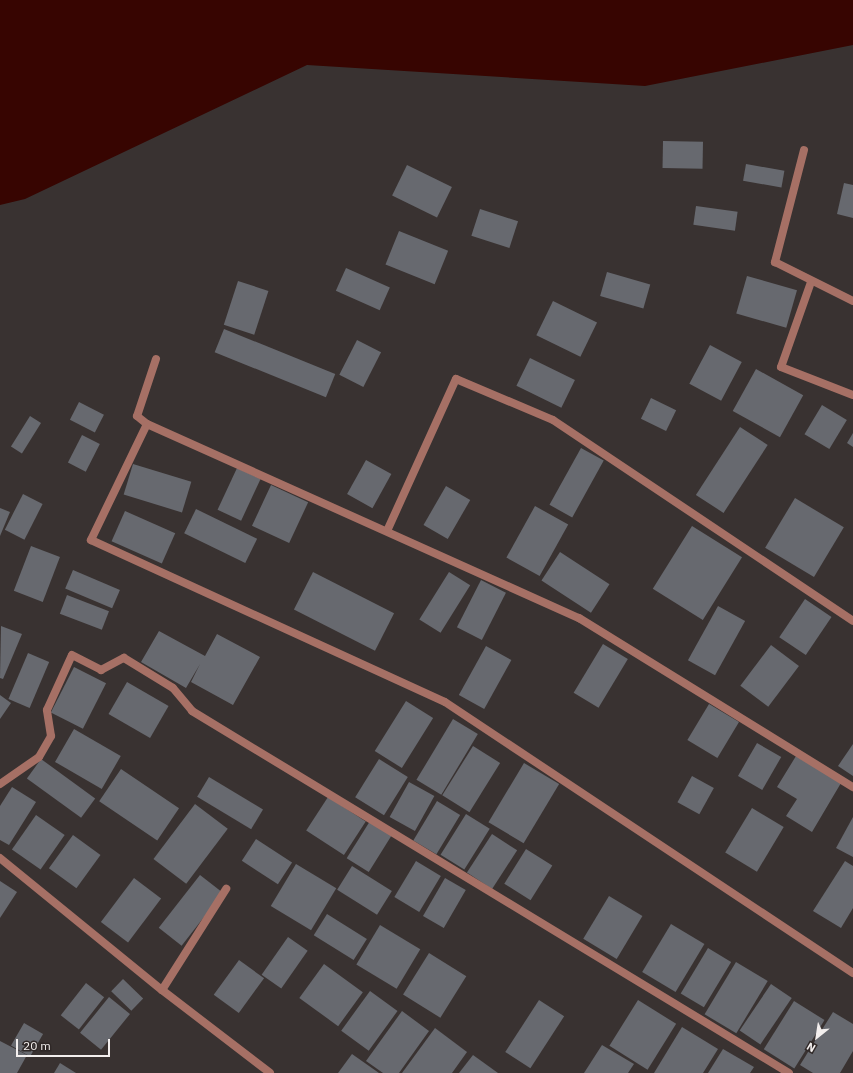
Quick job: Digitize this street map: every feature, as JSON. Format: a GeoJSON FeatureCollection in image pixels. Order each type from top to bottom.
{"type":"FeatureCollection","features":[{"type":"Feature","properties":{"kind":"street"},"geometry":{"type":"LineString","coordinates":[[804,150],[775,262],[811,282],[853,301]]}},
{"type":"Feature","properties":{"kind":"street"},"geometry":{"type":"LineString","coordinates":[[811,282],[781,367],[853,395]]}},
{"type":"Feature","properties":{"kind":"street"},"geometry":{"type":"LineString","coordinates":[[156,360],[137,416],[147,424],[579,618],[853,787]]}},
{"type":"Feature","properties":{"kind":"street"},"geometry":{"type":"LineString","coordinates":[[387,532],[456,379],[553,420],[853,621]]}},
{"type":"Feature","properties":{"kind":"street"},"geometry":{"type":"LineString","coordinates":[[147,424],[91,540],[445,702],[853,973]]}},
{"type":"Feature","properties":{"kind":"street"},"geometry":{"type":"LineString","coordinates":[[0,784],[39,757],[51,736],[47,710],[72,655],[101,670],[124,658],[173,688],[192,711],[789,1073]]}},
{"type":"Feature","properties":{"kind":"street"},"geometry":{"type":"LineString","coordinates":[[0,858],[162,990],[270,1073]]}},
{"type":"Feature","properties":{"kind":"street"},"geometry":{"type":"LineString","coordinates":[[162,990],[226,889]]}},
{"type":"Feature","properties":{"kind":"shaded area"},"geometry":{"type":"Polygon","coordinates":[[[0,0],[853,0],[853,45],[645,86],[307,65],[25,199],[0,205],[0,0]]]}},
{"type":"Feature","properties":{"kind":"building"},"geometry":{"type":"Polygon","coordinates":[[[663,141],[703,142],[703,169],[663,168],[663,141]]]}},
{"type":"Feature","properties":{"kind":"building"},"geometry":{"type":"Polygon","coordinates":[[[746,164],[784,171],[781,188],[743,181],[746,164]]]}},
{"type":"Feature","properties":{"kind":"building"},"geometry":{"type":"Polygon","coordinates":[[[407,165],[452,187],[437,217],[392,196],[407,165]]]}},
{"type":"Feature","properties":{"kind":"building"},"geometry":{"type":"Polygon","coordinates":[[[844,183],[853,185],[853,218],[837,214],[844,183]]]}},
{"type":"Feature","properties":{"kind":"building"},"geometry":{"type":"Polygon","coordinates":[[[696,206],[738,212],[735,231],[693,225],[696,206]]]}},
{"type":"Feature","properties":{"kind":"building"},"geometry":{"type":"Polygon","coordinates":[[[480,209],[518,221],[509,248],[471,236],[480,209]]]}},
{"type":"Feature","properties":{"kind":"building"},"geometry":{"type":"Polygon","coordinates":[[[399,231],[448,251],[435,284],[386,264],[399,231]]]}},
{"type":"Feature","properties":{"kind":"building"},"geometry":{"type":"Polygon","coordinates":[[[346,268],[390,288],[380,310],[336,291],[346,268]]]}},
{"type":"Feature","properties":{"kind":"building"},"geometry":{"type":"Polygon","coordinates":[[[607,272],[650,284],[643,308],[600,296],[607,272]]]}},
{"type":"Feature","properties":{"kind":"building"},"geometry":{"type":"Polygon","coordinates":[[[747,276],[797,290],[786,328],[736,313],[747,276]]]}},
{"type":"Feature","properties":{"kind":"building"},"geometry":{"type":"Polygon","coordinates":[[[238,281],[268,291],[254,335],[224,325],[238,281]]]}},
{"type":"Feature","properties":{"kind":"building"},"geometry":{"type":"Polygon","coordinates":[[[553,301],[597,322],[580,357],[536,335],[553,301]]]}},
{"type":"Feature","properties":{"kind":"building"},"geometry":{"type":"Polygon","coordinates":[[[224,329],[335,374],[326,397],[215,352],[224,329]]]}},
{"type":"Feature","properties":{"kind":"building"},"geometry":{"type":"Polygon","coordinates":[[[357,340],[381,352],[363,387],[339,375],[357,340]]]}},
{"type":"Feature","properties":{"kind":"building"},"geometry":{"type":"Polygon","coordinates":[[[710,345],[742,362],[721,401],[689,384],[710,345]]]}},
{"type":"Feature","properties":{"kind":"building"},"geometry":{"type":"Polygon","coordinates":[[[530,358],[575,380],[561,408],[516,386],[530,358]]]}},
{"type":"Feature","properties":{"kind":"building"},"geometry":{"type":"Polygon","coordinates":[[[756,369],[803,395],[780,437],[733,411],[756,369]]]}},
{"type":"Feature","properties":{"kind":"building"},"geometry":{"type":"Polygon","coordinates":[[[651,398],[676,410],[666,431],[641,419],[651,398]]]}},
{"type":"Feature","properties":{"kind":"building"},"geometry":{"type":"Polygon","coordinates":[[[79,402],[104,415],[95,433],[70,420],[79,402]]]}},
{"type":"Feature","properties":{"kind":"building"},"geometry":{"type":"Polygon","coordinates":[[[822,405],[847,420],[829,449],[804,434],[822,405]]]}},
{"type":"Feature","properties":{"kind":"building"},"geometry":{"type":"Polygon","coordinates":[[[30,416],[41,423],[22,453],[11,447],[30,416]]]}},
{"type":"Feature","properties":{"kind":"building"},"geometry":{"type":"Polygon","coordinates":[[[740,427],[768,445],[724,513],[696,495],[740,427]]]}},
{"type":"Feature","properties":{"kind":"building"},"geometry":{"type":"Polygon","coordinates":[[[853,433],[853,447],[847,443],[853,433]]]}},
{"type":"Feature","properties":{"kind":"building"},"geometry":{"type":"Polygon","coordinates":[[[82,435],[100,444],[86,472],[68,463],[82,435]]]}},
{"type":"Feature","properties":{"kind":"building"},"geometry":{"type":"Polygon","coordinates":[[[581,448],[604,461],[572,517],[549,505],[581,448]]]}},
{"type":"Feature","properties":{"kind":"building"},"geometry":{"type":"Polygon","coordinates":[[[366,460],[391,474],[372,508],[347,494],[366,460]]]}},
{"type":"Feature","properties":{"kind":"building"},"geometry":{"type":"Polygon","coordinates":[[[133,464],[191,482],[182,512],[124,495],[133,464]]]}},
{"type":"Feature","properties":{"kind":"building"},"geometry":{"type":"Polygon","coordinates":[[[237,468],[261,479],[241,521],[218,510],[237,468]]]}},
{"type":"Feature","properties":{"kind":"building"},"geometry":{"type":"Polygon","coordinates":[[[271,485],[308,502],[289,543],[252,526],[271,485]]]}},
{"type":"Feature","properties":{"kind":"building"},"geometry":{"type":"Polygon","coordinates":[[[446,486],[470,500],[448,539],[424,525],[446,486]]]}},
{"type":"Feature","properties":{"kind":"building"},"geometry":{"type":"Polygon","coordinates":[[[23,494],[43,504],[24,540],[5,530],[23,494]]]}},
{"type":"Feature","properties":{"kind":"building"},"geometry":{"type":"Polygon","coordinates":[[[795,498],[844,527],[814,577],[765,548],[795,498]]]}},
{"type":"Feature","properties":{"kind":"building"},"geometry":{"type":"Polygon","coordinates":[[[535,506],[568,524],[540,576],[506,558],[535,506]]]}},
{"type":"Feature","properties":{"kind":"building"},"geometry":{"type":"Polygon","coordinates":[[[0,508],[10,512],[0,536],[0,508]]]}},
{"type":"Feature","properties":{"kind":"building"},"geometry":{"type":"Polygon","coordinates":[[[196,509],[257,539],[245,563],[184,533],[196,509]]]}},
{"type":"Feature","properties":{"kind":"building"},"geometry":{"type":"Polygon","coordinates":[[[125,511],[175,533],[162,564],[112,541],[125,511]]]}},
{"type":"Feature","properties":{"kind":"building"},"geometry":{"type":"Polygon","coordinates":[[[692,526],[742,557],[703,620],[653,589],[692,526]]]}},
{"type":"Feature","properties":{"kind":"building"},"geometry":{"type":"Polygon","coordinates":[[[31,546],[60,557],[43,602],[14,591],[31,546]]]}},
{"type":"Feature","properties":{"kind":"building"},"geometry":{"type":"Polygon","coordinates":[[[560,552],[609,584],[591,613],[541,581],[560,552]]]}},
{"type":"Feature","properties":{"kind":"building"},"geometry":{"type":"Polygon","coordinates":[[[73,570],[120,590],[112,608],[65,588],[73,570]]]}},
{"type":"Feature","properties":{"kind":"building"},"geometry":{"type":"Polygon","coordinates":[[[313,572],[394,613],[375,651],[294,609],[313,572]]]}},
{"type":"Feature","properties":{"kind":"building"},"geometry":{"type":"Polygon","coordinates":[[[449,572],[470,585],[441,633],[419,619],[449,572]]]}},
{"type":"Feature","properties":{"kind":"building"},"geometry":{"type":"Polygon","coordinates":[[[481,580],[506,593],[482,640],[457,627],[481,580]]]}},
{"type":"Feature","properties":{"kind":"building"},"geometry":{"type":"Polygon","coordinates":[[[67,595],[109,611],[102,630],[60,614],[67,595]]]}},
{"type":"Feature","properties":{"kind":"building"},"geometry":{"type":"Polygon","coordinates":[[[805,599],[832,617],[806,655],[779,637],[805,599]]]}},
{"type":"Feature","properties":{"kind":"building"},"geometry":{"type":"Polygon","coordinates":[[[718,606],[745,621],[715,675],[688,660],[718,606]]]}},
{"type":"Feature","properties":{"kind":"building"},"geometry":{"type":"Polygon","coordinates":[[[1,626],[22,634],[3,679],[0,678],[1,626]]]}},
{"type":"Feature","properties":{"kind":"building"},"geometry":{"type":"Polygon","coordinates":[[[159,631],[205,656],[217,634],[260,657],[233,705],[191,682],[200,664],[186,688],[141,662],[159,631]]]}},
{"type":"Feature","properties":{"kind":"building"},"geometry":{"type":"Polygon","coordinates":[[[603,644],[628,659],[599,708],[574,693],[603,644]]]}},
{"type":"Feature","properties":{"kind":"building"},"geometry":{"type":"Polygon","coordinates":[[[771,645],[799,666],[768,707],[740,686],[771,645]]]}},
{"type":"Feature","properties":{"kind":"building"},"geometry":{"type":"Polygon","coordinates":[[[486,646],[511,660],[484,709],[459,695],[486,646]]]}},
{"type":"Feature","properties":{"kind":"building"},"geometry":{"type":"Polygon","coordinates":[[[28,653],[49,662],[30,708],[8,699],[28,653]]]}},
{"type":"Feature","properties":{"kind":"building"},"geometry":{"type":"Polygon","coordinates":[[[74,667],[106,683],[83,729],[51,712],[74,667]]]}},
{"type":"Feature","properties":{"kind":"building"},"geometry":{"type":"Polygon","coordinates":[[[127,682],[169,706],[150,738],[108,714],[127,682]]]}},
{"type":"Feature","properties":{"kind":"building"},"geometry":{"type":"Polygon","coordinates":[[[0,695],[11,703],[0,719],[0,695]]]}},
{"type":"Feature","properties":{"kind":"building"},"geometry":{"type":"Polygon","coordinates":[[[406,701],[433,718],[402,768],[375,751],[406,701]]]}},
{"type":"Feature","properties":{"kind":"building"},"geometry":{"type":"Polygon","coordinates":[[[709,704],[739,722],[717,758],[687,740],[709,704]]]}},
{"type":"Feature","properties":{"kind":"building"},"geometry":{"type":"Polygon","coordinates":[[[453,719],[478,734],[441,795],[416,780],[453,719]]]}},
{"type":"Feature","properties":{"kind":"building"},"geometry":{"type":"Polygon","coordinates":[[[74,729],[121,756],[102,789],[55,762],[74,729]]]}},
{"type":"Feature","properties":{"kind":"building"},"geometry":{"type":"Polygon","coordinates":[[[757,743],[781,757],[762,790],[738,776],[757,743]]]}},
{"type":"Feature","properties":{"kind":"building"},"geometry":{"type":"Polygon","coordinates":[[[853,744],[853,776],[838,766],[853,744]]]}},
{"type":"Feature","properties":{"kind":"building"},"geometry":{"type":"Polygon","coordinates":[[[473,746],[500,763],[469,812],[442,795],[473,746]]]}},
{"type":"Feature","properties":{"kind":"building"},"geometry":{"type":"Polygon","coordinates":[[[796,756],[841,783],[812,832],[786,816],[797,799],[777,787],[796,756]]]}},
{"type":"Feature","properties":{"kind":"building"},"geometry":{"type":"Polygon","coordinates":[[[41,759],[95,798],[81,818],[27,778],[41,759]]]}},
{"type":"Feature","properties":{"kind":"building"},"geometry":{"type":"Polygon","coordinates":[[[379,759],[408,777],[384,815],[355,797],[379,759]]]}},
{"type":"Feature","properties":{"kind":"building"},"geometry":{"type":"Polygon","coordinates":[[[524,763],[559,784],[524,843],[488,822],[524,763]]]}},
{"type":"Feature","properties":{"kind":"building"},"geometry":{"type":"Polygon","coordinates":[[[121,769],[179,808],[157,840],[99,801],[121,769]]]}},
{"type":"Feature","properties":{"kind":"building"},"geometry":{"type":"Polygon","coordinates":[[[692,776],[714,788],[699,814],[677,802],[692,776]]]}},
{"type":"Feature","properties":{"kind":"building"},"geometry":{"type":"Polygon","coordinates":[[[209,777],[263,809],[251,829],[197,797],[209,777]]]}},
{"type":"Feature","properties":{"kind":"building"},"geometry":{"type":"Polygon","coordinates":[[[409,782],[434,796],[415,831],[390,817],[409,782]]]}},
{"type":"Feature","properties":{"kind":"building"},"geometry":{"type":"Polygon","coordinates":[[[12,787],[36,802],[9,845],[0,840],[0,806],[12,787]]]}},
{"type":"Feature","properties":{"kind":"building"},"geometry":{"type":"Polygon","coordinates":[[[328,797],[366,822],[344,855],[306,831],[328,797]]]}},
{"type":"Feature","properties":{"kind":"building"},"geometry":{"type":"Polygon","coordinates":[[[437,801],[460,815],[436,854],[413,840],[437,801]]]}},
{"type":"Feature","properties":{"kind":"building"},"geometry":{"type":"Polygon","coordinates":[[[195,804],[228,829],[186,884],[153,859],[195,804]]]}},
{"type":"Feature","properties":{"kind":"building"},"geometry":{"type":"Polygon","coordinates":[[[752,808],[784,827],[757,872],[725,853],[752,808]]]}},
{"type":"Feature","properties":{"kind":"building"},"geometry":{"type":"Polygon","coordinates":[[[466,814],[490,829],[464,870],[441,855],[466,814]]]}},
{"type":"Feature","properties":{"kind":"building"},"geometry":{"type":"Polygon","coordinates":[[[36,815],[65,835],[41,869],[12,849],[36,815]]]}},
{"type":"Feature","properties":{"kind":"building"},"geometry":{"type":"Polygon","coordinates":[[[853,817],[853,857],[836,848],[853,817]]]}},
{"type":"Feature","properties":{"kind":"building"},"geometry":{"type":"Polygon","coordinates":[[[370,821],[392,835],[369,872],[347,858],[370,821]]]}},
{"type":"Feature","properties":{"kind":"building"},"geometry":{"type":"Polygon","coordinates":[[[492,834],[517,850],[492,889],[467,873],[492,834]]]}},
{"type":"Feature","properties":{"kind":"building"},"geometry":{"type":"Polygon","coordinates":[[[73,835],[101,855],[76,888],[49,868],[73,835]]]}},
{"type":"Feature","properties":{"kind":"building"},"geometry":{"type":"Polygon","coordinates":[[[256,839],[292,862],[278,884],[242,861],[256,839]]]}},
{"type":"Feature","properties":{"kind":"building"},"geometry":{"type":"Polygon","coordinates":[[[526,849],[552,865],[531,900],[504,884],[526,849]]]}},
{"type":"Feature","properties":{"kind":"building"},"geometry":{"type":"Polygon","coordinates":[[[416,861],[441,876],[419,912],[394,897],[416,861]]]}},
{"type":"Feature","properties":{"kind":"building"},"geometry":{"type":"Polygon","coordinates":[[[845,861],[853,866],[853,908],[841,928],[813,911],[845,861]]]}},
{"type":"Feature","properties":{"kind":"building"},"geometry":{"type":"Polygon","coordinates":[[[296,864],[336,888],[311,930],[271,906],[296,864]]]}},
{"type":"Feature","properties":{"kind":"building"},"geometry":{"type":"Polygon","coordinates":[[[352,866],[392,891],[377,915],[337,890],[352,866]]]}},
{"type":"Feature","properties":{"kind":"building"},"geometry":{"type":"Polygon","coordinates":[[[200,875],[223,893],[182,946],[159,928],[200,875]]]}},
{"type":"Feature","properties":{"kind":"building"},"geometry":{"type":"Polygon","coordinates":[[[134,878],[161,898],[128,942],[101,922],[134,878]]]}},
{"type":"Feature","properties":{"kind":"building"},"geometry":{"type":"Polygon","coordinates":[[[445,878],[466,890],[444,928],[423,916],[445,878]]]}},
{"type":"Feature","properties":{"kind":"building"},"geometry":{"type":"Polygon","coordinates":[[[0,881],[17,892],[0,918],[0,881]]]}},
{"type":"Feature","properties":{"kind":"building"},"geometry":{"type":"Polygon","coordinates":[[[609,896],[642,916],[617,959],[583,939],[609,896]]]}},
{"type":"Feature","properties":{"kind":"building"},"geometry":{"type":"Polygon","coordinates":[[[327,914],[367,939],[354,960],[314,935],[327,914]]]}},
{"type":"Feature","properties":{"kind":"building"},"geometry":{"type":"Polygon","coordinates":[[[671,924],[704,944],[676,992],[642,972],[671,924]]]}},
{"type":"Feature","properties":{"kind":"building"},"geometry":{"type":"Polygon","coordinates":[[[380,925],[420,949],[397,989],[356,964],[380,925]]]}},
{"type":"Feature","properties":{"kind":"building"},"geometry":{"type":"Polygon","coordinates":[[[288,937],[308,951],[281,988],[262,975],[288,937]]]}},
{"type":"Feature","properties":{"kind":"building"},"geometry":{"type":"Polygon","coordinates":[[[708,948],[731,962],[704,1007],[681,993],[708,948]]]}},
{"type":"Feature","properties":{"kind":"building"},"geometry":{"type":"Polygon","coordinates":[[[429,953],[466,976],[440,1018],[403,995],[429,953]]]}},
{"type":"Feature","properties":{"kind":"building"},"geometry":{"type":"Polygon","coordinates":[[[239,960],[264,978],[239,1013],[214,995],[239,960]]]}},
{"type":"Feature","properties":{"kind":"building"},"geometry":{"type":"Polygon","coordinates":[[[736,962],[768,981],[736,1033],[705,1014],[736,962]]]}},
{"type":"Feature","properties":{"kind":"building"},"geometry":{"type":"Polygon","coordinates":[[[324,964],[363,992],[338,1026],[299,998],[324,964]]]}},
{"type":"Feature","properties":{"kind":"building"},"geometry":{"type":"Polygon","coordinates":[[[123,979],[143,998],[131,1011],[111,991],[123,979]]]}},
{"type":"Feature","properties":{"kind":"building"},"geometry":{"type":"Polygon","coordinates":[[[86,983],[104,997],[79,1029],[61,1015],[86,983]]]}},
{"type":"Feature","properties":{"kind":"building"},"geometry":{"type":"Polygon","coordinates":[[[771,984],[792,998],[760,1044],[740,1030],[771,984]]]}},
{"type":"Feature","properties":{"kind":"building"},"geometry":{"type":"Polygon","coordinates":[[[370,991],[398,1011],[369,1051],[341,1031],[370,991]]]}},
{"type":"Feature","properties":{"kind":"building"},"geometry":{"type":"Polygon","coordinates":[[[109,997],[130,1014],[101,1050],[80,1033],[109,997]]]}},
{"type":"Feature","properties":{"kind":"building"},"geometry":{"type":"Polygon","coordinates":[[[539,1000],[564,1016],[530,1068],[505,1052],[539,1000]]]}},
{"type":"Feature","properties":{"kind":"building"},"geometry":{"type":"Polygon","coordinates":[[[638,1000],[676,1024],[648,1070],[609,1046],[638,1000]]]}},
{"type":"Feature","properties":{"kind":"building"},"geometry":{"type":"Polygon","coordinates":[[[794,1001],[825,1020],[794,1068],[764,1049],[794,1001]]]}},
{"type":"Feature","properties":{"kind":"building"},"geometry":{"type":"Polygon","coordinates":[[[402,1011],[429,1031],[399,1073],[383,1073],[366,1061],[402,1011]]]}},
{"type":"Feature","properties":{"kind":"building"},"geometry":{"type":"Polygon","coordinates":[[[833,1012],[853,1024],[853,1051],[840,1073],[813,1073],[800,1065],[833,1012]]]}},
{"type":"Feature","properties":{"kind":"building"},"geometry":{"type":"Polygon","coordinates":[[[24,1023],[43,1034],[30,1057],[11,1046],[24,1023]]]}},
{"type":"Feature","properties":{"kind":"building"},"geometry":{"type":"Polygon","coordinates":[[[682,1027],[718,1049],[703,1073],[654,1073],[682,1027]]]}},
{"type":"Feature","properties":{"kind":"building"},"geometry":{"type":"Polygon","coordinates":[[[435,1028],[467,1052],[452,1073],[402,1073],[435,1028]]]}},
{"type":"Feature","properties":{"kind":"building"},"geometry":{"type":"Polygon","coordinates":[[[0,1041],[27,1055],[17,1073],[0,1073],[0,1041]]]}},
{"type":"Feature","properties":{"kind":"building"},"geometry":{"type":"Polygon","coordinates":[[[602,1045],[634,1064],[628,1073],[584,1073],[602,1045]]]}},
{"type":"Feature","properties":{"kind":"building"},"geometry":{"type":"Polygon","coordinates":[[[723,1049],[754,1067],[750,1073],[708,1073],[723,1049]]]}},
{"type":"Feature","properties":{"kind":"building"},"geometry":{"type":"Polygon","coordinates":[[[352,1054],[379,1073],[338,1073],[352,1054]]]}},
{"type":"Feature","properties":{"kind":"building"},"geometry":{"type":"Polygon","coordinates":[[[473,1055],[498,1073],[459,1073],[473,1055]]]}},
{"type":"Feature","properties":{"kind":"building"},"geometry":{"type":"Polygon","coordinates":[[[60,1063],[76,1073],[54,1073],[60,1063]]]}}]}
